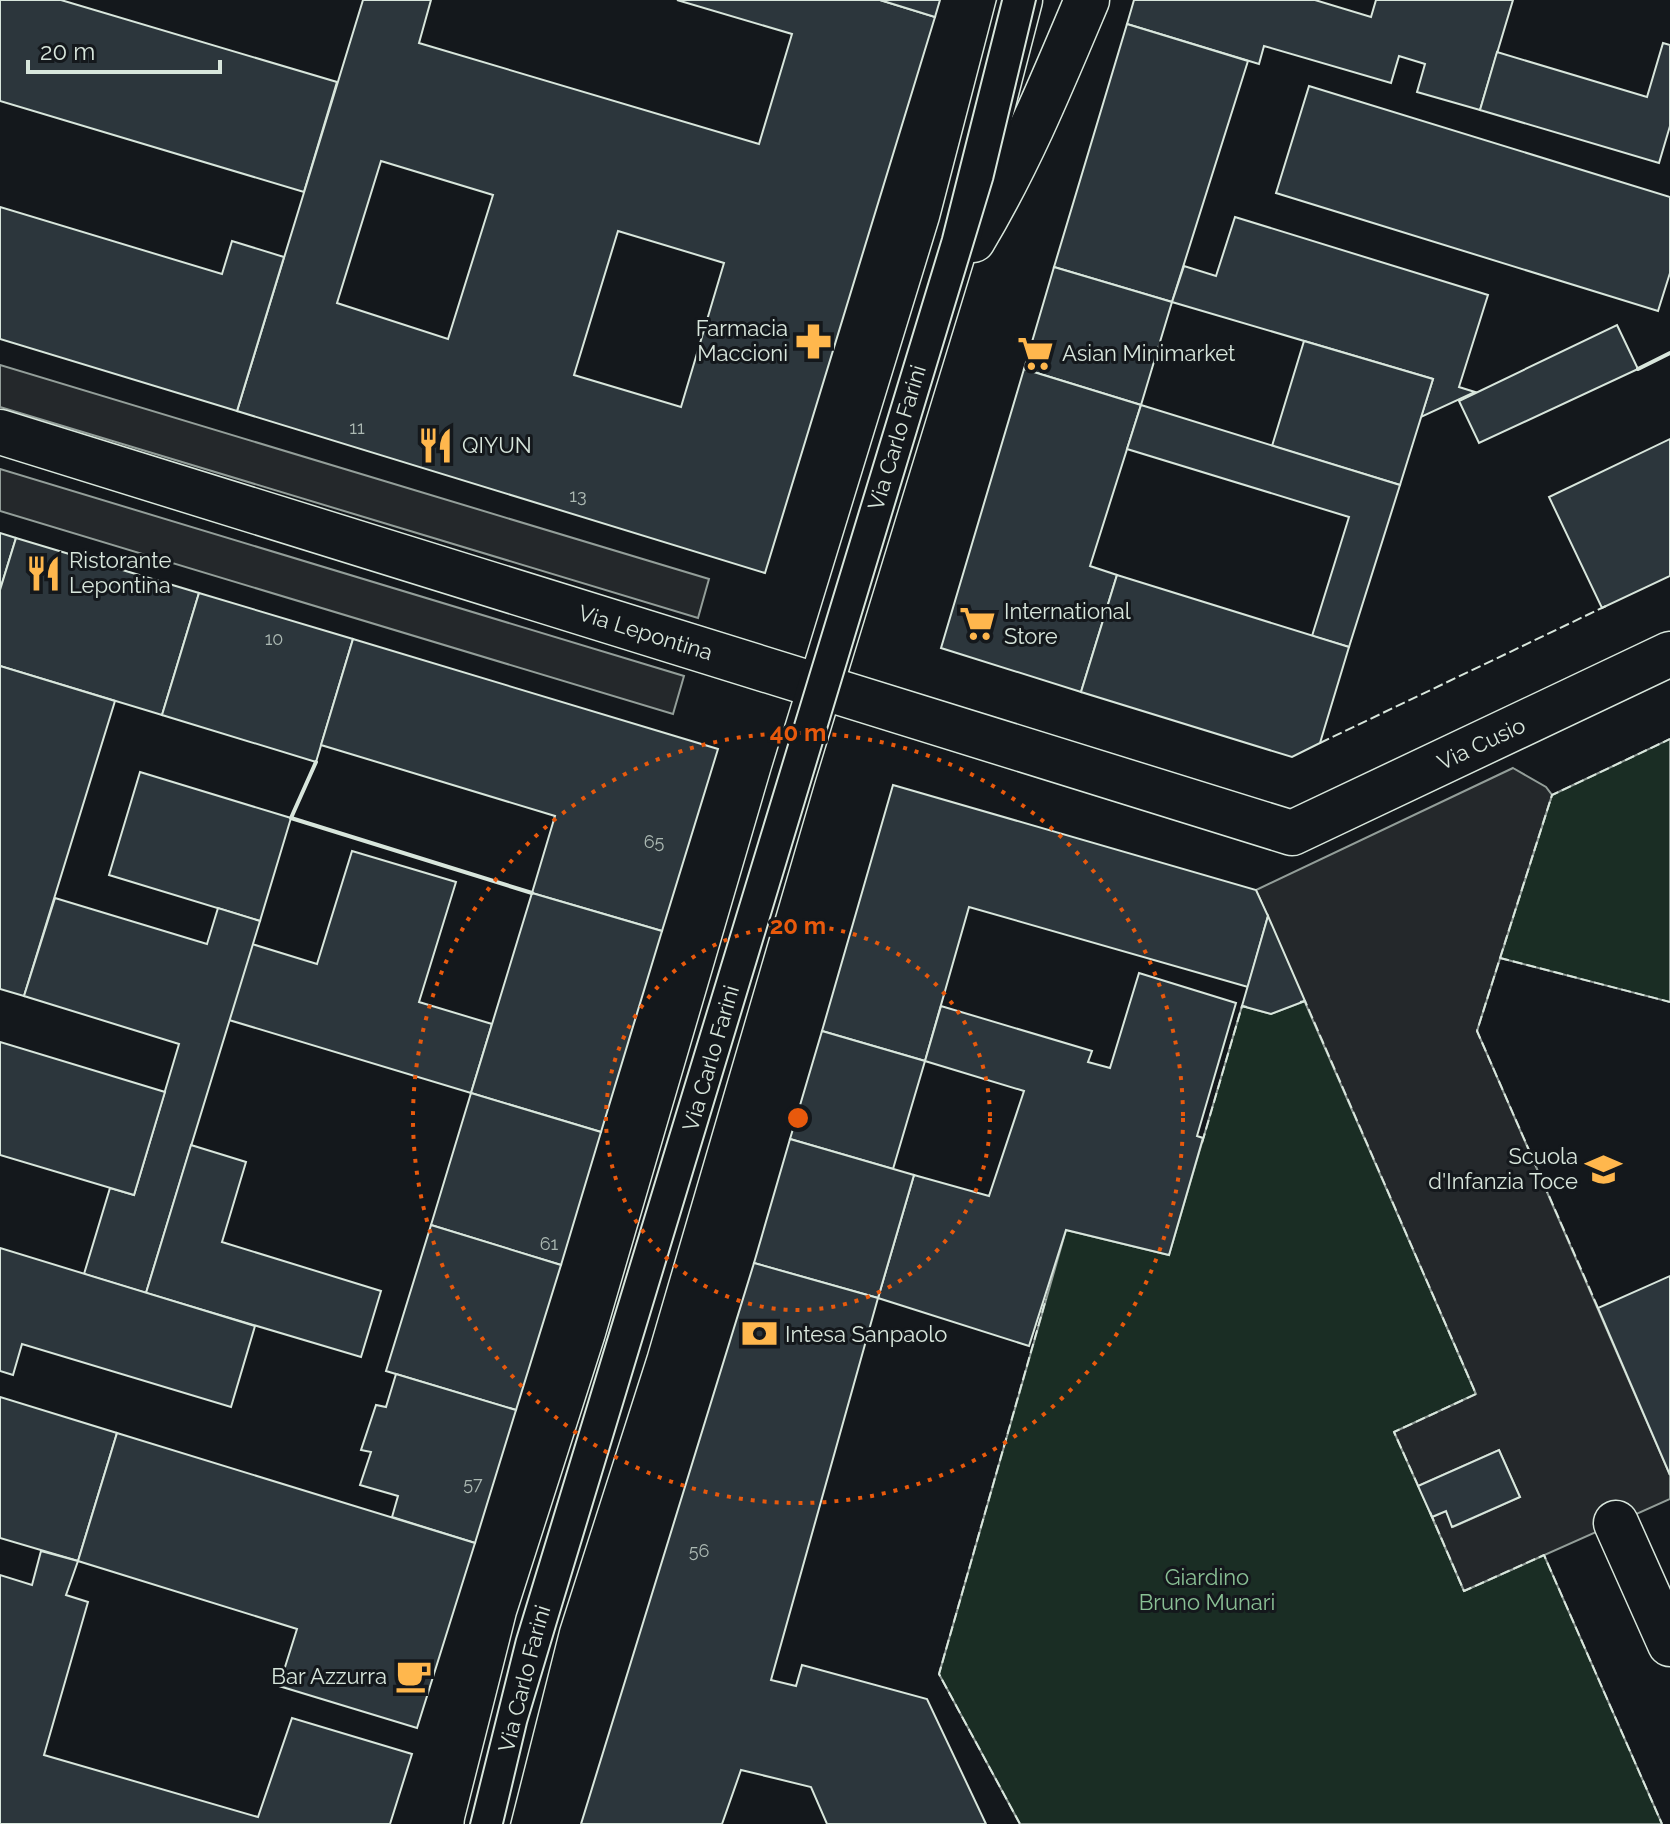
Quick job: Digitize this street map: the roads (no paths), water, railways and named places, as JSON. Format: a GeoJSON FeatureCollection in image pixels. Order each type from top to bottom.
{"type":"FeatureCollection","features":[{"type":"Feature","properties":{"kind":"street","name":"Via Carlo Farini"},"geometry":{"type":"LineString","coordinates":[[487,1824],[538,1622],[626,1347],[820,686],[941,294],[1020,0]]}},
{"type":"Feature","properties":{"kind":"street","name":"Via Carlo Farini"},"geometry":{"type":"LineString","coordinates":[[941,294],[1007,182],[1087,0]]}},
{"type":"Feature","properties":{"kind":"street","name":"Via Lepontina"},"geometry":{"type":"LineString","coordinates":[[0,432],[1292,833]]}},
{"type":"Feature","properties":{"kind":"street","name":"Via Cusio"},"geometry":{"type":"LineString","coordinates":[[1292,833],[1670,654]]}},
{"type":"Feature","properties":{"kind":"street"},"geometry":{"type":"LineString","coordinates":[[1616,1523],[1670,1644]]}},
{"type":"Feature","properties":{"kind":"tram line"},"geometry":{"type":"LineString","coordinates":[[470,1824],[516,1639],[942,238],[1002,0]]}},
{"type":"Feature","properties":{"kind":"tram line"},"geometry":{"type":"LineString","coordinates":[[503,1824],[527,1723],[993,180],[1036,0]]}},
{"type":"Feature","properties":{"kind":"place","name":"Farmacia Maccioni"},"geometry":{"type":"Point","coordinates":[814,341]}},
{"type":"Feature","properties":{"kind":"place","name":"Asian Minimarket"},"geometry":{"type":"Point","coordinates":[1036,353]}},
{"type":"Feature","properties":{"kind":"place","name":"QIYUN"},"geometry":{"type":"Point","coordinates":[436,445]}},
{"type":"Feature","properties":{"kind":"place","name":"Ristorante Lepontina"},"geometry":{"type":"Point","coordinates":[43,573]}},
{"type":"Feature","properties":{"kind":"place","name":"International Store"},"geometry":{"type":"Point","coordinates":[978,624]}},
{"type":"Feature","properties":{"kind":"place","name":"Scuola d'Infanzia Toce"},"geometry":{"type":"Point","coordinates":[1604,1169]}},
{"type":"Feature","properties":{"kind":"place","name":"Intesa Sanpaolo"},"geometry":{"type":"Point","coordinates":[759,1334]}},
{"type":"Feature","properties":{"kind":"place","name":"Bar Azzurra"},"geometry":{"type":"Point","coordinates":[413,1676]}},
{"type":"Feature","properties":{"kind":"park label","name":"Giardino Bruno Munari"},"geometry":{"type":"Point","coordinates":[1207,1590]}}]}
